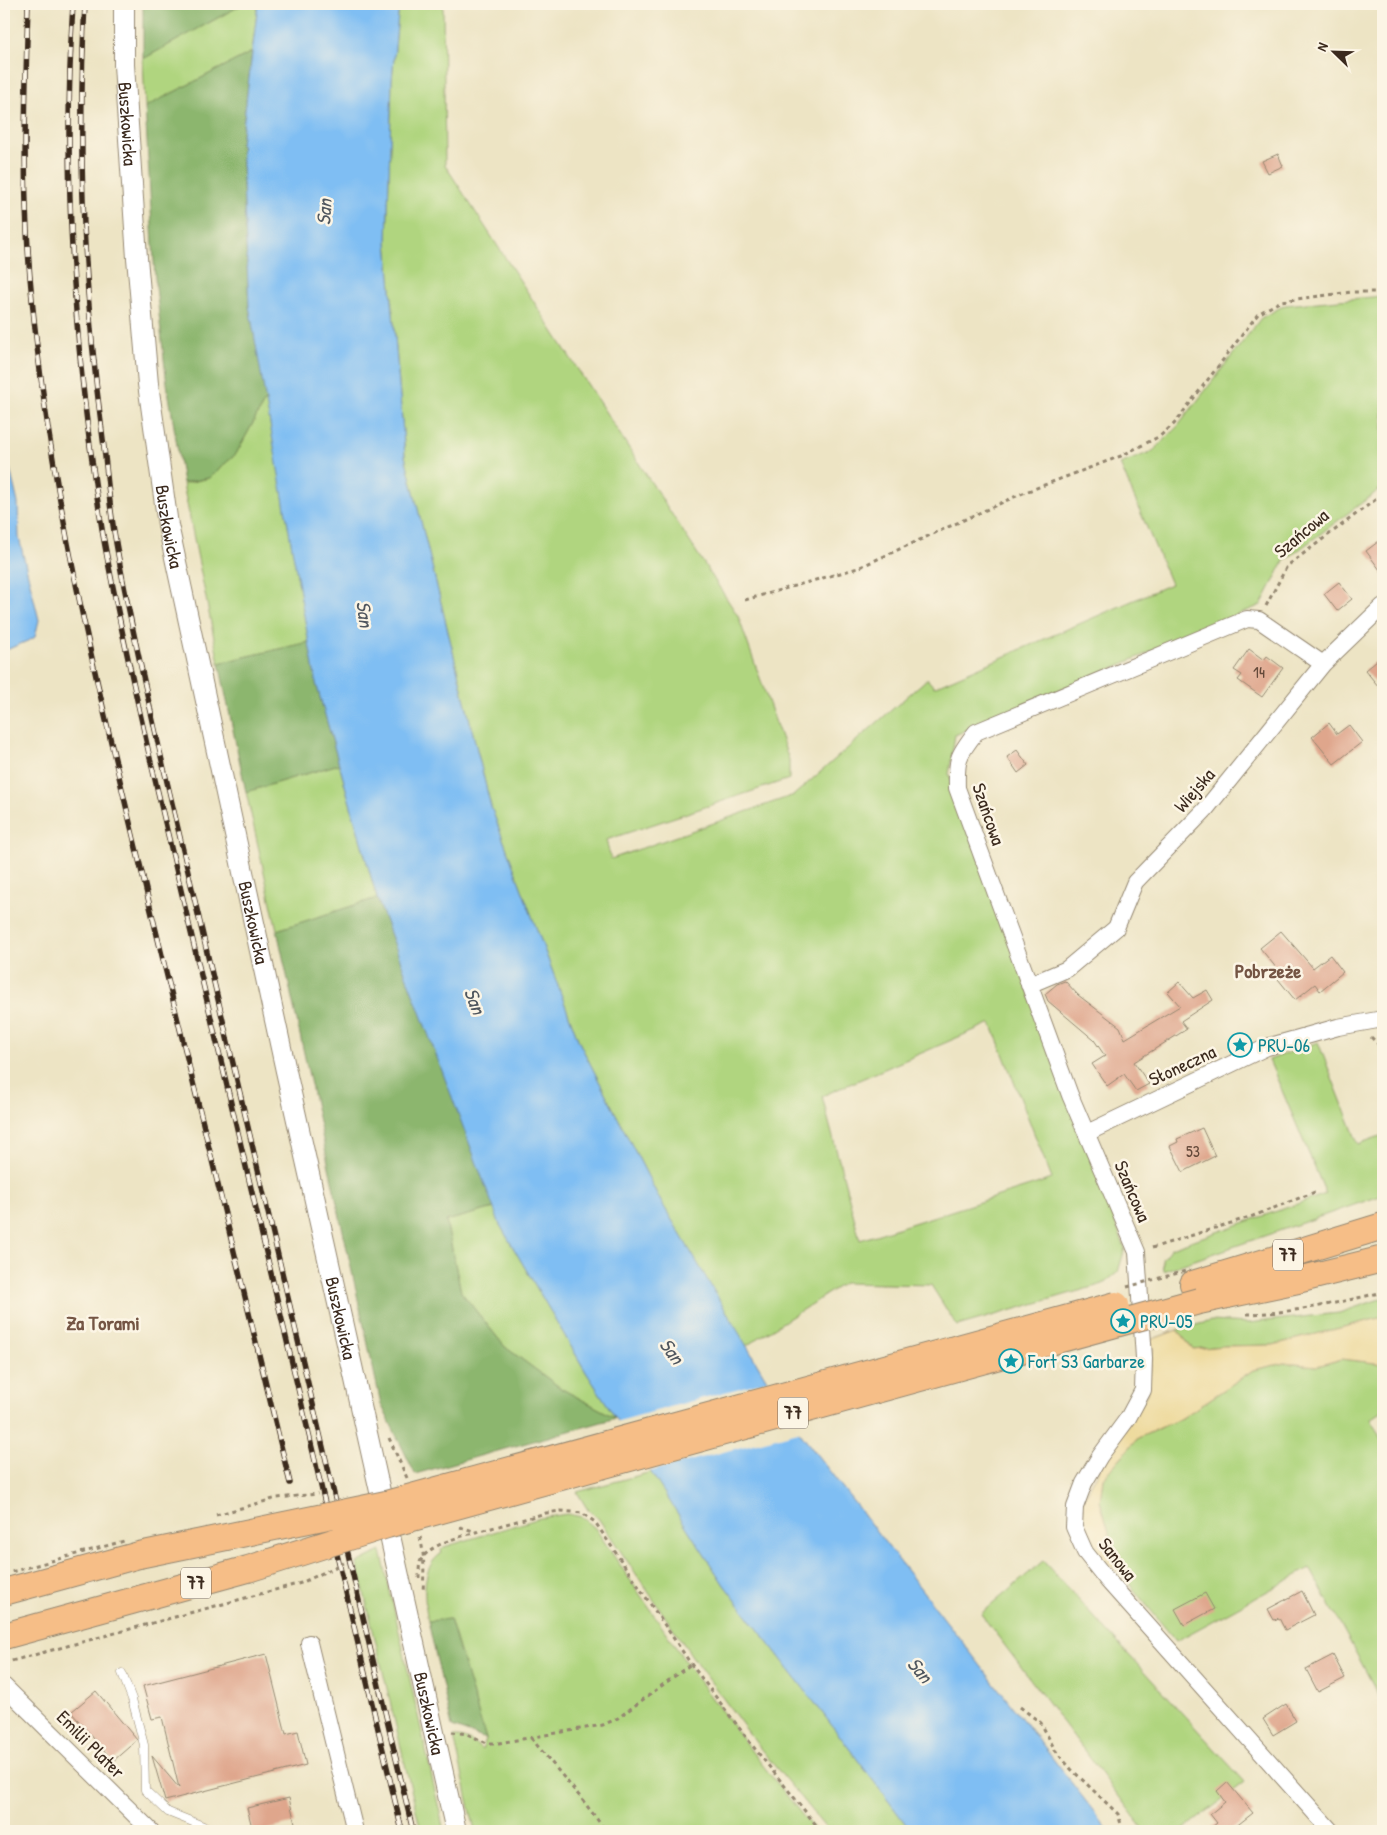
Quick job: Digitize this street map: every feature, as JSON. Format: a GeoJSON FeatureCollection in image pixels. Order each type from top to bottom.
{"type":"FeatureCollection","features":[{"type":"Feature","properties":{"kind":"highway","name":"77"},"geometry":{"type":"LineString","coordinates":[[4,1636],[248,1569],[388,1524],[1196,1293],[1383,1226]]}},
{"type":"Feature","properties":{"kind":"highway","name":"77"},"geometry":{"type":"LineString","coordinates":[[4,1592],[139,1555],[386,1504],[1196,1293],[1298,1280],[1383,1259]]}},
{"type":"Feature","properties":{"kind":"street","name":"Buszkowicka"},"geometry":{"type":"LineString","coordinates":[[124,4],[124,65],[136,258],[148,384],[168,525],[286,1071],[456,1831]]}},
{"type":"Feature","properties":{"kind":"street","name":"Wiejska"},"geometry":{"type":"LineString","coordinates":[[1029,985],[1068,969],[1116,928],[1135,882],[1206,810],[1323,664],[1383,606]]}},
{"type":"Feature","properties":{"kind":"street","name":"Szańcowa"},"geometry":{"type":"LineString","coordinates":[[1137,1252],[1070,1095],[1029,985],[957,788],[956,764],[964,748],[976,732],[1247,619],[1259,620]]}},
{"type":"Feature","properties":{"kind":"street"},"geometry":{"type":"LineString","coordinates":[[1259,620],[1323,664]]}},
{"type":"Feature","properties":{"kind":"street","name":"Słoneczna"},"geometry":{"type":"LineString","coordinates":[[1087,1133],[1268,1047],[1338,1027],[1382,1022]]}},
{"type":"Feature","properties":{"kind":"street","name":"Sanowa"},"geometry":{"type":"LineString","coordinates":[[1137,1252],[1144,1358],[1144,1390],[1128,1418],[1100,1456],[1084,1483],[1074,1507],[1074,1527],[1084,1552],[1108,1581],[1331,1831]]}},
{"type":"Feature","properties":{"kind":"street"},"geometry":{"type":"LineString","coordinates":[[308,1643],[355,1831]]}},
{"type":"Feature","properties":{"kind":"street","name":"Emilii Plater"},"geometry":{"type":"LineString","coordinates":[[4,1686],[151,1831]]}},
{"type":"Feature","properties":{"kind":"lane"},"geometry":{"type":"LineString","coordinates":[[122,1673],[132,1699],[144,1745],[145,1790],[168,1812],[211,1831]]}},
{"type":"Feature","properties":{"kind":"path"},"geometry":{"type":"LineString","coordinates":[[745,600],[858,568],[1023,493],[1120,456],[1160,436],[1174,424],[1258,314],[1282,301],[1351,292],[1383,292]]}},
{"type":"Feature","properties":{"kind":"path","name":"Szańcowa"},"geometry":{"type":"LineString","coordinates":[[1259,620],[1288,566],[1383,494]]}},
{"type":"Feature","properties":{"kind":"path"},"geometry":{"type":"LineString","coordinates":[[1361,1023],[1362,1034],[1370,1037],[1378,1044],[1383,1060]]}},
{"type":"Feature","properties":{"kind":"path"},"geometry":{"type":"LineString","coordinates":[[1137,1252],[1253,1216],[1315,1192]]}},
{"type":"Feature","properties":{"kind":"path"},"geometry":{"type":"LineString","coordinates":[[1240,1314],[1276,1314],[1309,1309],[1383,1292]]}},
{"type":"Feature","properties":{"kind":"path"},"geometry":{"type":"LineString","coordinates":[[385,1430],[408,1479]]}},
{"type":"Feature","properties":{"kind":"path"},"geometry":{"type":"LineString","coordinates":[[459,1527],[477,1532],[546,1513],[561,1511],[575,1511],[588,1516],[604,1534],[691,1664],[755,1749],[821,1831]]}},
{"type":"Feature","properties":{"kind":"path"},"geometry":{"type":"LineString","coordinates":[[4,1663],[301,1583],[345,1562]]}},
{"type":"Feature","properties":{"kind":"path"},"geometry":{"type":"LineString","coordinates":[[434,1735],[456,1732],[467,1734],[487,1743],[499,1743],[603,1725],[618,1718],[691,1664]]}},
{"type":"Feature","properties":{"kind":"path"},"geometry":{"type":"LineString","coordinates":[[1020,1708],[1040,1723],[1055,1750],[1071,1769],[1118,1814],[1123,1831]]}},
{"type":"Feature","properties":{"kind":"path"},"geometry":{"type":"LineString","coordinates":[[531,1738],[606,1831]]}},
{"type":"Feature","properties":{"kind":"green space"},"geometry":{"type":"Polygon","coordinates":[[[143,4],[243,4],[143,59],[143,4]]]}},
{"type":"Feature","properties":{"kind":"green space"},"geometry":{"type":"Polygon","coordinates":[[[243,4],[258,4],[252,52],[145,107],[143,59],[243,4]]]}},
{"type":"Feature","properties":{"kind":"green space"},"geometry":{"type":"Polygon","coordinates":[[[399,4],[443,4],[445,165],[738,616],[789,760],[789,779],[606,840],[611,859],[794,795],[927,679],[934,687],[1171,584],[1120,464],[1153,451],[1178,426],[1261,318],[1285,305],[1383,296],[1383,487],[1284,561],[1261,605],[955,735],[949,774],[1073,1114],[1125,1248],[1118,1272],[1103,1284],[957,1326],[931,1285],[844,1283],[746,1346],[660,1200],[579,1042],[491,807],[405,456],[387,241],[392,80],[399,4]],[[991,1023],[822,1096],[860,1240],[1052,1179],[991,1023]]]}},
{"type":"Feature","properties":{"kind":"green space"},"geometry":{"type":"Polygon","coordinates":[[[252,52],[241,143],[249,306],[266,399],[236,454],[209,478],[183,483],[166,377],[155,278],[145,107],[252,52]]]}},
{"type":"Feature","properties":{"kind":"green space"},"geometry":{"type":"Polygon","coordinates":[[[266,399],[309,642],[219,663],[183,484],[209,478],[236,454],[266,399]]]}},
{"type":"Feature","properties":{"kind":"green space"},"geometry":{"type":"Polygon","coordinates":[[[309,642],[316,683],[339,764],[246,792],[219,663],[309,642]]]}},
{"type":"Feature","properties":{"kind":"green space"},"geometry":{"type":"Polygon","coordinates":[[[339,764],[377,898],[277,930],[246,792],[339,764]]]}},
{"type":"Feature","properties":{"kind":"green space"},"geometry":{"type":"Polygon","coordinates":[[[377,898],[494,1208],[446,1221],[461,1292],[505,1347],[562,1389],[616,1418],[415,1474],[381,1404],[277,930],[377,898]]]}},
{"type":"Feature","properties":{"kind":"green space"},"geometry":{"type":"Polygon","coordinates":[[[1318,1042],[1358,1144],[1383,1135],[1383,1195],[1163,1271],[1162,1259],[1171,1248],[1326,1194],[1269,1060],[1318,1042]]]}},
{"type":"Feature","properties":{"kind":"green space"},"geometry":{"type":"Polygon","coordinates":[[[494,1208],[500,1225],[586,1372],[616,1418],[562,1389],[505,1347],[461,1292],[446,1221],[494,1208]]]}},
{"type":"Feature","properties":{"kind":"green space"},"geometry":{"type":"Polygon","coordinates":[[[1383,1298],[1383,1317],[1273,1345],[1193,1349],[1177,1330],[1211,1321],[1248,1323],[1339,1313],[1383,1298]]]}},
{"type":"Feature","properties":{"kind":"green space"},"geometry":{"type":"Polygon","coordinates":[[[1342,1359],[1383,1364],[1383,1411],[1371,1419],[1383,1443],[1383,1703],[1310,1568],[1176,1641],[1121,1574],[1100,1501],[1103,1478],[1138,1438],[1182,1418],[1253,1370],[1284,1363],[1317,1366],[1342,1359]]]}},
{"type":"Feature","properties":{"kind":"green space"},"geometry":{"type":"Polygon","coordinates":[[[651,1472],[724,1585],[911,1831],[828,1831],[760,1748],[696,1662],[598,1518],[588,1510],[577,1492],[651,1472]]]}},
{"type":"Feature","properties":{"kind":"green space"},"geometry":{"type":"Polygon","coordinates":[[[567,1514],[582,1517],[595,1528],[696,1677],[815,1831],[475,1831],[454,1737],[469,1740],[482,1750],[486,1739],[450,1619],[428,1621],[425,1603],[427,1575],[430,1566],[442,1553],[441,1550],[444,1547],[540,1518],[567,1514]]]}},
{"type":"Feature","properties":{"kind":"green space"},"geometry":{"type":"Polygon","coordinates":[[[381,1551],[444,1831],[421,1831],[357,1563],[381,1551]]]}},
{"type":"Feature","properties":{"kind":"green space"},"geometry":{"type":"Polygon","coordinates":[[[1043,1561],[1245,1782],[1182,1831],[1145,1831],[981,1614],[1043,1561]]]}},
{"type":"Feature","properties":{"kind":"green space"},"geometry":{"type":"Polygon","coordinates":[[[450,1619],[486,1739],[452,1727],[428,1621],[450,1619]]]}},
{"type":"Feature","properties":{"kind":"sand"},"geometry":{"type":"Polygon","coordinates":[[[1383,1317],[1383,1364],[1342,1359],[1317,1366],[1284,1363],[1253,1370],[1182,1418],[1138,1438],[1103,1478],[1100,1501],[1121,1574],[1089,1548],[1082,1522],[1081,1504],[1104,1461],[1147,1394],[1153,1349],[1150,1340],[1177,1330],[1193,1349],[1273,1345],[1383,1317]]]}},
{"type":"Feature","properties":{"kind":"water","name":"San"},"geometry":{"type":"Polygon","coordinates":[[[258,4],[399,4],[392,80],[387,241],[405,456],[491,807],[579,1042],[660,1200],[793,1424],[1109,1831],[911,1831],[724,1585],[586,1372],[500,1225],[377,898],[316,683],[249,306],[241,143],[258,4]]]}},
{"type":"Feature","properties":{"kind":"water"},"geometry":{"type":"Polygon","coordinates":[[[4,444],[18,503],[19,538],[39,620],[35,637],[4,651],[4,444]]]}},
{"type":"Feature","properties":{"kind":"pier"},"geometry":{"type":"Polygon","coordinates":[[[769,1380],[802,1431],[648,1472],[615,1422],[769,1380]]]}},
{"type":"Feature","properties":{"kind":"building"},"geometry":{"type":"Polygon","coordinates":[[[1278,154],[1283,166],[1268,173],[1262,161],[1278,154]]]}},
{"type":"Feature","properties":{"kind":"building"},"geometry":{"type":"Polygon","coordinates":[[[1383,538],[1383,574],[1366,551],[1383,538]]]}},
{"type":"Feature","properties":{"kind":"building"},"geometry":{"type":"Polygon","coordinates":[[[1339,582],[1352,599],[1337,611],[1324,594],[1339,582]]]}},
{"type":"Feature","properties":{"kind":"building"},"geometry":{"type":"Polygon","coordinates":[[[1249,649],[1264,660],[1267,656],[1283,668],[1262,697],[1238,680],[1242,675],[1234,670],[1249,649]]]}},
{"type":"Feature","properties":{"kind":"building"},"geometry":{"type":"Polygon","coordinates":[[[1383,655],[1383,692],[1365,670],[1383,655]]]}},
{"type":"Feature","properties":{"kind":"building"},"geometry":{"type":"Polygon","coordinates":[[[1329,723],[1337,734],[1349,725],[1362,742],[1334,764],[1312,737],[1329,723]]]}},
{"type":"Feature","properties":{"kind":"building"},"geometry":{"type":"Polygon","coordinates":[[[1017,750],[1028,765],[1018,773],[1007,757],[1017,750]]]}},
{"type":"Feature","properties":{"kind":"building"},"geometry":{"type":"Polygon","coordinates":[[[1281,931],[1313,968],[1330,955],[1343,972],[1320,991],[1315,984],[1295,1000],[1278,979],[1282,975],[1260,948],[1281,931]]]}},
{"type":"Feature","properties":{"kind":"building"},"geometry":{"type":"Polygon","coordinates":[[[1065,981],[1078,995],[1120,1027],[1125,1039],[1180,1006],[1168,992],[1179,982],[1193,998],[1207,990],[1213,1000],[1181,1021],[1187,1029],[1134,1062],[1149,1084],[1136,1091],[1124,1074],[1107,1086],[1092,1064],[1105,1056],[1094,1040],[1048,1001],[1045,994],[1057,984],[1065,981]]]}},
{"type":"Feature","properties":{"kind":"building"},"geometry":{"type":"Polygon","coordinates":[[[1202,1128],[1215,1156],[1183,1172],[1170,1146],[1178,1142],[1177,1139],[1202,1128]]]}},
{"type":"Feature","properties":{"kind":"building"},"geometry":{"type":"Polygon","coordinates":[[[1302,1591],[1314,1615],[1285,1630],[1279,1618],[1274,1620],[1268,1609],[1302,1591]]]}},
{"type":"Feature","properties":{"kind":"building"},"geometry":{"type":"Polygon","coordinates":[[[1205,1593],[1214,1609],[1184,1625],[1175,1609],[1205,1593]]]}},
{"type":"Feature","properties":{"kind":"building"},"geometry":{"type":"Polygon","coordinates":[[[266,1654],[286,1734],[298,1731],[306,1765],[165,1801],[152,1756],[179,1788],[162,1717],[152,1719],[143,1686],[266,1654]]]}},
{"type":"Feature","properties":{"kind":"building"},"geometry":{"type":"Polygon","coordinates":[[[1333,1655],[1345,1678],[1318,1692],[1306,1669],[1333,1655]]]}},
{"type":"Feature","properties":{"kind":"building"},"geometry":{"type":"Polygon","coordinates":[[[96,1691],[137,1740],[113,1761],[71,1712],[96,1691]]]}},
{"type":"Feature","properties":{"kind":"building"},"geometry":{"type":"Polygon","coordinates":[[[1286,1704],[1296,1721],[1273,1735],[1263,1719],[1286,1704]]]}},
{"type":"Feature","properties":{"kind":"building"},"geometry":{"type":"Polygon","coordinates":[[[1227,1782],[1253,1813],[1230,1831],[1207,1831],[1217,1823],[1210,1814],[1225,1802],[1217,1791],[1227,1782]]]}},
{"type":"Feature","properties":{"kind":"building"},"geometry":{"type":"Polygon","coordinates":[[[289,1798],[295,1823],[262,1831],[253,1831],[247,1808],[289,1798]]]}},
{"type":"Feature","properties":{"kind":"railway"},"geometry":{"type":"LineString","coordinates":[[28,4],[25,152],[29,262],[40,374],[64,524],[112,746],[290,1483]]}},
{"type":"Feature","properties":{"kind":"railway"},"geometry":{"type":"LineString","coordinates":[[73,4],[69,136],[73,270],[85,404],[103,535],[149,754],[402,1831]]}},
{"type":"Feature","properties":{"kind":"railway"},"geometry":{"type":"LineString","coordinates":[[85,4],[82,167],[87,276],[96,385],[111,512],[120,564],[160,752],[413,1831]]}},
{"type":"Feature","properties":{"kind":"place","name":"PRU-06"},"geometry":{"type":"Point","coordinates":[1240,1045]}},
{"type":"Feature","properties":{"kind":"place","name":"PRU-05"},"geometry":{"type":"Point","coordinates":[1123,1321]}},
{"type":"Feature","properties":{"kind":"place","name":"Fort S3 Garbarze"},"geometry":{"type":"Point","coordinates":[1011,1361]}},
{"type":"Feature","properties":{"kind":"district","name":"Pobrzeże"},"geometry":{"type":"Point","coordinates":[1268,971]}},
{"type":"Feature","properties":{"kind":"district","name":"Za Torami"},"geometry":{"type":"Point","coordinates":[103,1323]}}]}
